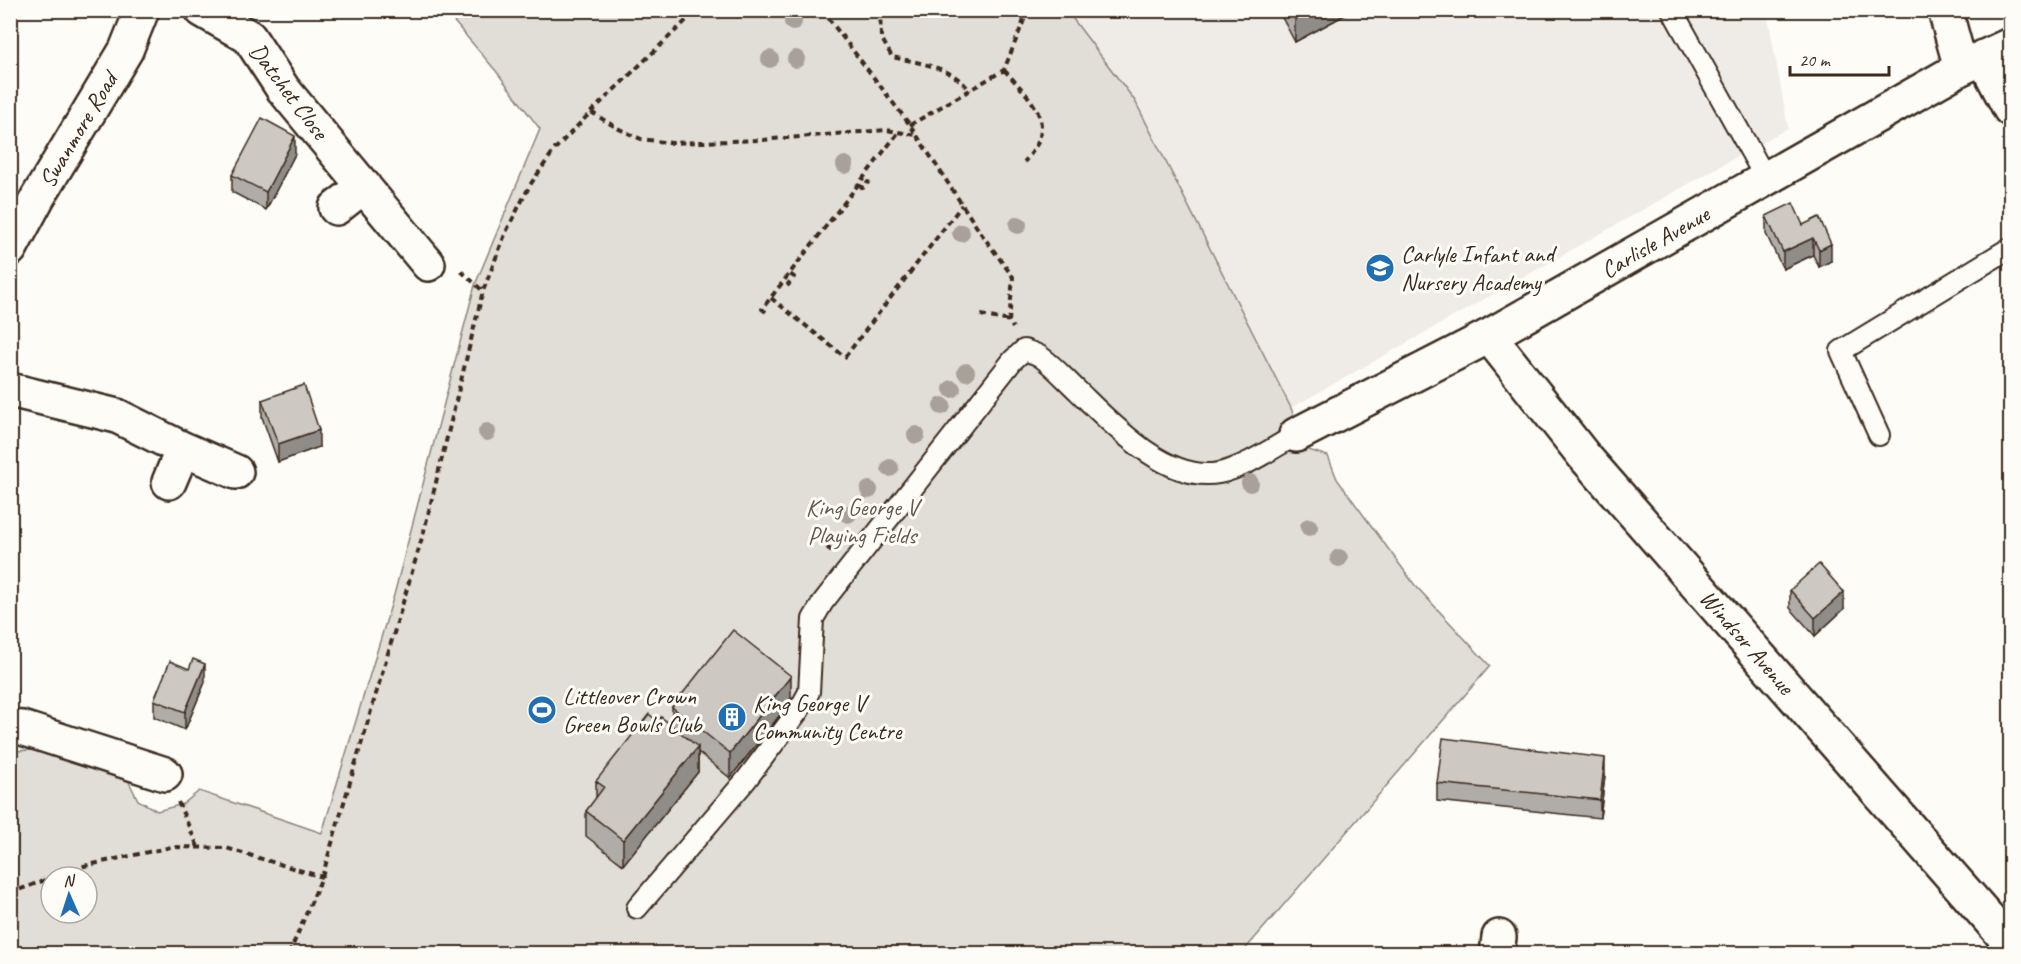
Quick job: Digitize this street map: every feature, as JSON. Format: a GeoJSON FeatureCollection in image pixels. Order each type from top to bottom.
{"type":"FeatureCollection","features":[{"type":"Feature","properties":{"kind":"street","name":"Swanmore Road"},"geometry":{"type":"LineString","coordinates":[[10,249],[38,197],[126,50],[142,10]]}},
{"type":"Feature","properties":{"kind":"street","name":"Datchet Close"},"geometry":{"type":"LineString","coordinates":[[202,10],[249,38],[283,89],[428,264]]}},
{"type":"Feature","properties":{"kind":"street"},"geometry":{"type":"LineString","coordinates":[[1945,10],[1985,57],[2010,109]]}},
{"type":"Feature","properties":{"kind":"street","name":"Carlisle Avenue"},"geometry":{"type":"LineString","coordinates":[[1296,435],[1489,336],[1985,57]]}},
{"type":"Feature","properties":{"kind":"street"},"geometry":{"type":"LineString","coordinates":[[336,208],[364,186]]}},
{"type":"Feature","properties":{"kind":"street","name":"Windsor Avenue"},"geometry":{"type":"LineString","coordinates":[[1489,336],[1584,456],[2010,943]]}},
{"type":"Feature","properties":{"kind":"street"},"geometry":{"type":"LineString","coordinates":[[10,390],[117,416],[236,472]]}},
{"type":"Feature","properties":{"kind":"street"},"geometry":{"type":"LineString","coordinates":[[168,482],[183,449]]}},
{"type":"Feature","properties":{"kind":"street"},"geometry":{"type":"LineString","coordinates":[[10,727],[22,728],[165,774]]}},
{"type":"Feature","properties":{"kind":"lane"},"geometry":{"type":"LineString","coordinates":[[1672,10],[1766,179]]}},
{"type":"Feature","properties":{"kind":"lane"},"geometry":{"type":"LineString","coordinates":[[1879,435],[1840,351],[2010,248]]}},
{"type":"Feature","properties":{"kind":"lane"},"geometry":{"type":"LineString","coordinates":[[637,908],[746,780],[799,710],[809,692],[813,619],[823,602],[1013,360],[1024,351],[1040,356],[1101,413],[1153,456],[1171,467],[1192,473],[1218,473],[1236,467],[1296,435]]}},
{"type":"Feature","properties":{"kind":"path"},"geometry":{"type":"LineString","coordinates":[[288,954],[322,877],[424,531],[483,291],[506,232],[530,185],[555,149],[697,10]]}},
{"type":"Feature","properties":{"kind":"path"},"geometry":{"type":"LineString","coordinates":[[822,10],[910,125],[962,206],[1013,278],[1009,321],[1024,351]]}},
{"type":"Feature","properties":{"kind":"path"},"geometry":{"type":"LineString","coordinates":[[880,10],[881,37],[892,57],[929,65],[951,74],[963,81],[970,91]]}},
{"type":"Feature","properties":{"kind":"path"},"geometry":{"type":"LineString","coordinates":[[910,125],[1004,70],[1028,10]]}},
{"type":"Feature","properties":{"kind":"path"},"geometry":{"type":"LineString","coordinates":[[1004,70],[1031,99],[1039,113],[1041,129],[1036,149],[1024,162]]}},
{"type":"Feature","properties":{"kind":"path"},"geometry":{"type":"LineString","coordinates":[[591,112],[641,139],[672,143],[761,140],[886,130],[916,135]]}},
{"type":"Feature","properties":{"kind":"path"},"geometry":{"type":"LineString","coordinates":[[766,312],[762,309],[898,133]]}},
{"type":"Feature","properties":{"kind":"path"},"geometry":{"type":"LineString","coordinates":[[859,185],[862,188],[868,182],[870,183]]}},
{"type":"Feature","properties":{"kind":"path"},"geometry":{"type":"LineString","coordinates":[[771,298],[845,357],[962,206]]}},
{"type":"Feature","properties":{"kind":"path"},"geometry":{"type":"LineString","coordinates":[[790,274],[794,277],[788,284],[790,286]]}},
{"type":"Feature","properties":{"kind":"path"},"geometry":{"type":"LineString","coordinates":[[981,315],[1009,321]]}},
{"type":"Feature","properties":{"kind":"path"},"geometry":{"type":"LineString","coordinates":[[165,774],[198,848]]}},
{"type":"Feature","properties":{"kind":"path"},"geometry":{"type":"LineString","coordinates":[[89,865],[171,847],[226,848],[322,877]]}},
{"type":"Feature","properties":{"kind":"path"},"geometry":{"type":"LineString","coordinates":[[10,893],[39,882]]}},
{"type":"Feature","properties":{"kind":"shaded area","name":"Carlyle Infant and Nursery Academy"},"geometry":{"type":"Polygon","coordinates":[[[1067,11],[1767,11],[1788,128],[1291,408],[1135,101],[1067,11]]]}},
{"type":"Feature","properties":{"kind":"green space","name":"King George V Playing Fields"},"geometry":{"type":"Polygon","coordinates":[[[445,11],[1067,11],[1135,101],[1291,408],[1305,449],[1328,456],[1337,479],[1414,584],[1490,666],[1242,953],[11,954],[12,751],[34,750],[128,780],[138,800],[157,811],[183,804],[199,791],[322,833],[394,595],[475,285],[540,129],[496,71],[445,11]]]}},
{"type":"Feature","properties":{"kind":"building"},"geometry":{"type":"Polygon","coordinates":[[[1292,10],[1308,10],[1295,17],[1292,10]]]}},
{"type":"Feature","properties":{"kind":"building"},"geometry":{"type":"Polygon","coordinates":[[[262,118],[295,136],[266,192],[232,175],[262,118]]]}},
{"type":"Feature","properties":{"kind":"building"},"geometry":{"type":"Polygon","coordinates":[[[1793,203],[1803,225],[1819,217],[1831,244],[1819,250],[1813,238],[1783,252],[1766,216],[1793,203]]]}},
{"type":"Feature","properties":{"kind":"building"},"geometry":{"type":"Polygon","coordinates":[[[304,385],[319,430],[278,444],[262,400],[304,385]]]}},
{"type":"Feature","properties":{"kind":"building"},"geometry":{"type":"Polygon","coordinates":[[[1819,564],[1844,592],[1815,618],[1790,590],[1819,564]]]}},
{"type":"Feature","properties":{"kind":"building","name":"King George V Community Centre"},"geometry":{"type":"Polygon","coordinates":[[[733,630],[791,676],[730,753],[672,707],[733,630]]]}},
{"type":"Feature","properties":{"kind":"building"},"geometry":{"type":"Polygon","coordinates":[[[193,659],[205,664],[185,712],[154,700],[170,661],[189,669],[193,659]]]}},
{"type":"Feature","properties":{"kind":"building"},"geometry":{"type":"Polygon","coordinates":[[[649,714],[658,722],[661,717],[698,747],[623,840],[586,811],[604,787],[596,781],[649,714]]]}},
{"type":"Feature","properties":{"kind":"building"},"geometry":{"type":"Polygon","coordinates":[[[1443,738],[1605,758],[1600,800],[1437,783],[1443,738]]]}},
{"type":"Feature","properties":{"kind":"place","name":"Carlyle Infant and Nursery Academy"},"geometry":{"type":"Point","coordinates":[1380,268]}},
{"type":"Feature","properties":{"kind":"place","name":"Littleover Crown Green Bowls Club"},"geometry":{"type":"Point","coordinates":[542,710]}},
{"type":"Feature","properties":{"kind":"place","name":"King George V Community Centre"},"geometry":{"type":"Point","coordinates":[732,717]}}]}
